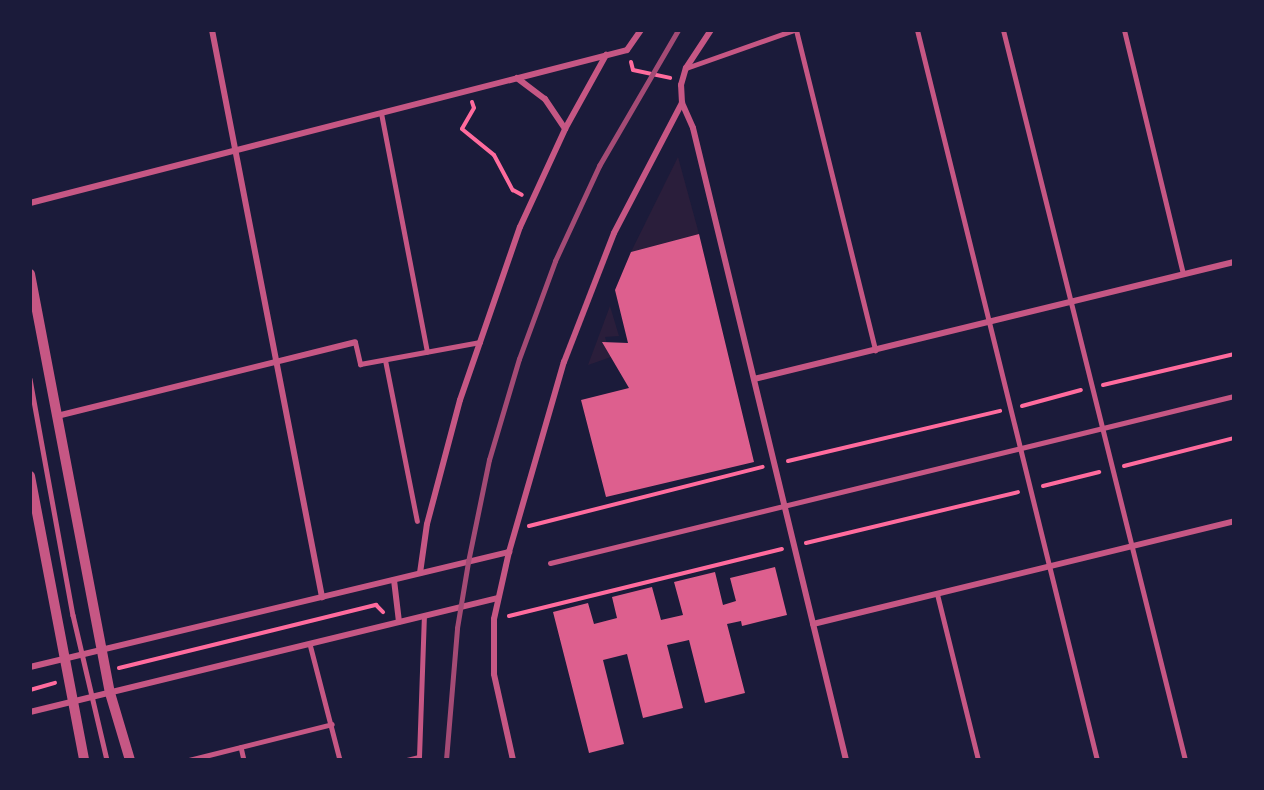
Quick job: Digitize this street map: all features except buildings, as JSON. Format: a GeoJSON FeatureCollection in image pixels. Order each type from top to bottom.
{"type":"FeatureCollection","features":[{"type":"Feature","properties":{"kind":"street"},"geometry":{"type":"LineString","coordinates":[[212,30],[322,597]]}},
{"type":"Feature","properties":{"kind":"street"},"geometry":{"type":"LineString","coordinates":[[30,203],[627,50],[641,30]]}},
{"type":"Feature","properties":{"kind":"street"},"geometry":{"type":"LineString","coordinates":[[711,30],[686,68],[681,85],[682,103],[693,128],[846,760]]}},
{"type":"Feature","properties":{"kind":"street"},"geometry":{"type":"LineString","coordinates":[[686,68],[795,30],[875,350]]}},
{"type":"Feature","properties":{"kind":"street"},"geometry":{"type":"LineString","coordinates":[[916,30],[1097,760]]}},
{"type":"Feature","properties":{"kind":"street"},"geometry":{"type":"LineString","coordinates":[[1003,30],[1185,760]]}},
{"type":"Feature","properties":{"kind":"street"},"geometry":{"type":"LineString","coordinates":[[1124,30],[1184,274]]}},
{"type":"Feature","properties":{"kind":"street"},"geometry":{"type":"LineString","coordinates":[[420,573],[427,524],[480,342],[532,200],[566,129],[606,55]]}},
{"type":"Feature","properties":{"kind":"street"},"geometry":{"type":"LineString","coordinates":[[517,78],[545,99],[566,129]]}},
{"type":"Feature","properties":{"kind":"street"},"geometry":{"type":"LineString","coordinates":[[513,760],[494,674],[494,620],[497,598],[564,362],[614,233],[682,103]]}},
{"type":"Feature","properties":{"kind":"street"},"geometry":{"type":"LineString","coordinates":[[381,112],[427,352]]}},
{"type":"Feature","properties":{"kind":"street"},"geometry":{"type":"LineString","coordinates":[[754,379],[1234,262]]}},
{"type":"Feature","properties":{"kind":"street"},"geometry":{"type":"LineString","coordinates":[[30,274],[110,693],[130,760]]}},
{"type":"Feature","properties":{"kind":"street"},"geometry":{"type":"LineString","coordinates":[[57,416],[355,342],[360,364],[480,342]]}},
{"type":"Feature","properties":{"kind":"street"},"geometry":{"type":"LineString","coordinates":[[385,360],[417,521]]}},
{"type":"Feature","properties":{"kind":"street"},"geometry":{"type":"LineString","coordinates":[[550,563],[1234,396]]}},
{"type":"Feature","properties":{"kind":"street"},"geometry":{"type":"LineString","coordinates":[[30,477],[84,760]]}},
{"type":"Feature","properties":{"kind":"street"},"geometry":{"type":"LineString","coordinates":[[813,624],[1234,521]]}},
{"type":"Feature","properties":{"kind":"street"},"geometry":{"type":"LineString","coordinates":[[30,667],[509,552]]}},
{"type":"Feature","properties":{"kind":"street"},"geometry":{"type":"LineString","coordinates":[[394,580],[396,623]]}},
{"type":"Feature","properties":{"kind":"street"},"geometry":{"type":"LineString","coordinates":[[937,594],[978,760]]}},
{"type":"Feature","properties":{"kind":"street"},"geometry":{"type":"LineString","coordinates":[[30,712],[497,598]]}},
{"type":"Feature","properties":{"kind":"lane"},"geometry":{"type":"LineString","coordinates":[[30,379],[82,655],[107,760]]}},
{"type":"Feature","properties":{"kind":"lane"},"geometry":{"type":"LineString","coordinates":[[407,760],[419,757],[424,616]]}},
{"type":"Feature","properties":{"kind":"lane"},"geometry":{"type":"LineString","coordinates":[[310,644],[340,760]]}},
{"type":"Feature","properties":{"kind":"lane"},"geometry":{"type":"LineString","coordinates":[[189,760],[332,724]]}},
{"type":"Feature","properties":{"kind":"lane"},"geometry":{"type":"LineString","coordinates":[[241,747],[244,760]]}},
{"type":"Feature","properties":{"kind":"path"},"geometry":{"type":"LineString","coordinates":[[627,50],[633,70],[670,78],[681,85]]}},
{"type":"Feature","properties":{"kind":"path"},"geometry":{"type":"LineString","coordinates":[[469,90],[474,108],[462,129],[494,155],[513,190],[532,200]]}},
{"type":"Feature","properties":{"kind":"path"},"geometry":{"type":"LineString","coordinates":[[517,529],[1234,354]]}},
{"type":"Feature","properties":{"kind":"path"},"geometry":{"type":"LineString","coordinates":[[494,620],[1234,438]]}},
{"type":"Feature","properties":{"kind":"path"},"geometry":{"type":"LineString","coordinates":[[113,669],[376,605],[396,623]]}},
{"type":"Feature","properties":{"kind":"path"},"geometry":{"type":"LineString","coordinates":[[131,644],[140,685]]}},
{"type":"Feature","properties":{"kind":"path"},"geometry":{"type":"LineString","coordinates":[[30,690],[65,681]]}},
{"type":"Feature","properties":{"kind":"shaded area"},"geometry":{"type":"Polygon","coordinates":[[[678,157],[699,234],[631,252],[678,157]]]}},
{"type":"Feature","properties":{"kind":"shaded area"},"geometry":{"type":"Polygon","coordinates":[[[610,306],[619,336],[605,337],[611,357],[588,365],[610,306]]]}},
{"type":"Feature","properties":{"kind":"railway"},"geometry":{"type":"LineString","coordinates":[[446,760],[457,628],[468,562],[489,460],[519,359],[555,261],[599,166],[678,30]]}}]}
